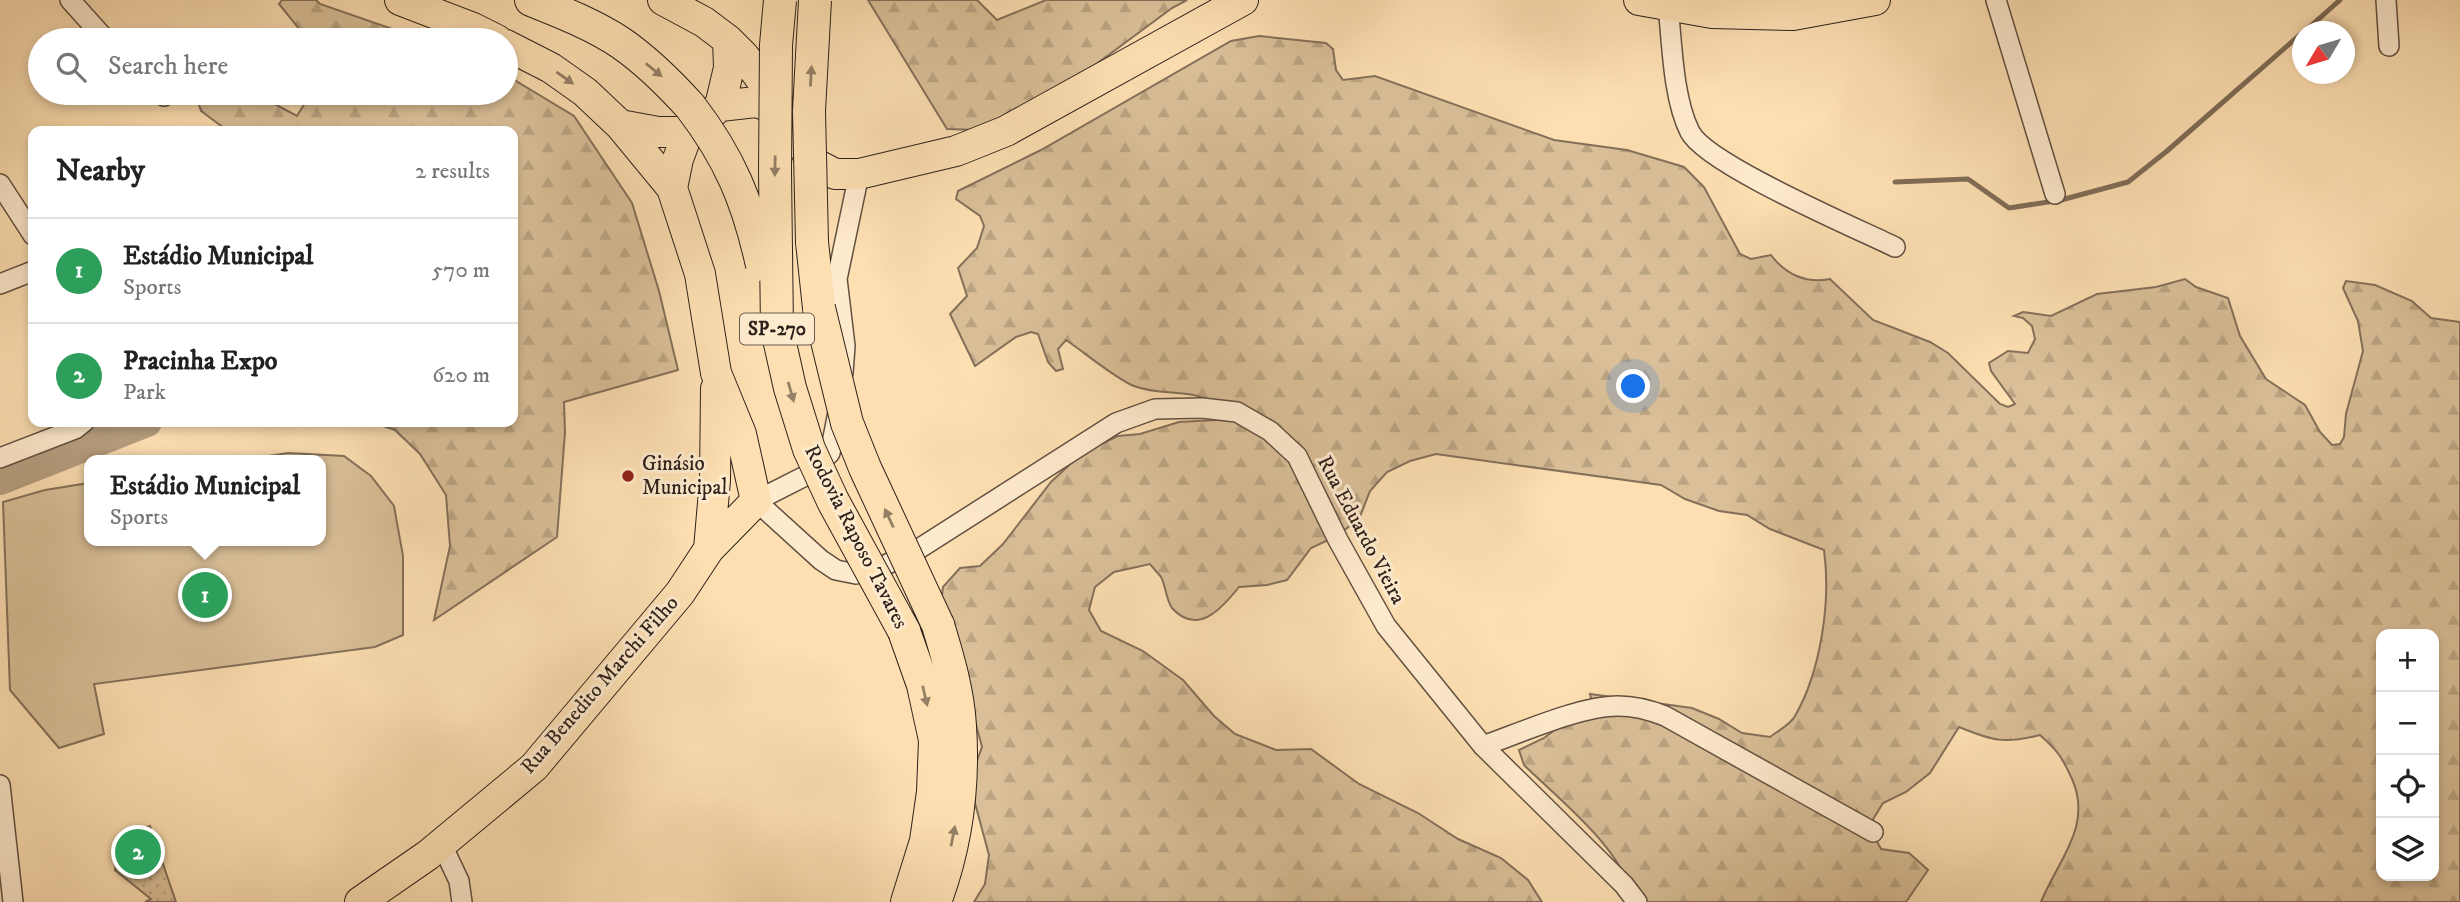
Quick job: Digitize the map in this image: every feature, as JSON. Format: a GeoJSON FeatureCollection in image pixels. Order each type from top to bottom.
{"type":"FeatureCollection","features":[{"type":"Feature","properties":{"kind":"highway"},"geometry":{"type":"LineString","coordinates":[[531,0],[620,42],[662,76],[699,115],[739,186],[753,223],[777,330]]}},
{"type":"Feature","properties":{"kind":"highway","name":"Rodovia Raposo Tavares"},"geometry":{"type":"LineString","coordinates":[[780,0],[776,45],[777,330],[790,388],[809,449],[833,501],[904,631],[923,685],[935,740],[933,792],[926,841],[907,902]]}},
{"type":"Feature","properties":{"kind":"highway","name":"Rodovia Raposo Tavares"},"geometry":{"type":"LineString","coordinates":[[815,0],[809,111],[812,242],[819,308],[847,423],[938,625],[952,674],[960,724],[961,782],[954,837],[936,902]]}},
{"type":"Feature","properties":{"kind":"main road"},"geometry":{"type":"LineString","coordinates":[[400,0],[473,28]]}},
{"type":"Feature","properties":{"kind":"main road"},"geometry":{"type":"LineString","coordinates":[[663,0],[704,22],[744,56],[784,111],[812,162],[835,174],[859,174],[956,151],[1006,131],[1243,0]]}},
{"type":"Feature","properties":{"kind":"main road"},"geometry":{"type":"LineString","coordinates":[[1653,3],[1712,13],[1793,15],[1875,0]]}},
{"type":"Feature","properties":{"kind":"main road"},"geometry":{"type":"LineString","coordinates":[[673,188],[678,159],[699,115],[729,68],[728,40]]}},
{"type":"Feature","properties":{"kind":"main road","name":"SP-270"},"geometry":{"type":"LineString","coordinates":[[518,51],[551,68],[585,92],[620,125],[673,188],[700,274],[716,373],[715,480],[709,549]]}},
{"type":"Feature","properties":{"kind":"main road"},"geometry":{"type":"LineString","coordinates":[[620,125],[658,132],[699,115],[756,102],[784,111]]}},
{"type":"Feature","properties":{"kind":"main road","name":"SP-270"},"geometry":{"type":"LineString","coordinates":[[716,373],[741,435],[756,501]]}},
{"type":"Feature","properties":{"kind":"main road","name":"Rua Benedito Marchi Filho"},"geometry":{"type":"LineString","coordinates":[[360,902],[442,845],[534,767],[680,593],[709,549],[756,501]]}},
{"type":"Feature","properties":{"kind":"street"},"geometry":{"type":"LineString","coordinates":[[70,0],[95,28]]}},
{"type":"Feature","properties":{"kind":"street"},"geometry":{"type":"LineString","coordinates":[[1996,0],[2055,194]]}},
{"type":"Feature","properties":{"kind":"street"},"geometry":{"type":"LineString","coordinates":[[2386,0],[2389,46]]}},
{"type":"Feature","properties":{"kind":"street"},"geometry":{"type":"LineString","coordinates":[[1653,3],[1690,133],[1702,146],[1715,157],[1895,247]]}},
{"type":"Feature","properties":{"kind":"street"},"geometry":{"type":"LineString","coordinates":[[756,501],[809,474],[830,453],[841,398],[845,346],[837,279],[859,174]]}},
{"type":"Feature","properties":{"kind":"street"},"geometry":{"type":"LineString","coordinates":[[0,184],[28,227]]}},
{"type":"Feature","properties":{"kind":"street"},"geometry":{"type":"LineString","coordinates":[[0,284],[28,273]]}},
{"type":"Feature","properties":{"kind":"street","name":"Rua Eduardo Vieira"},"geometry":{"type":"LineString","coordinates":[[756,501],[821,560],[836,570],[856,574],[881,567],[917,550],[1116,423],[1155,409],[1202,408],[1237,412],[1270,431],[1297,456],[1338,540],[1386,626],[1483,746],[1624,885],[1637,902]]}},
{"type":"Feature","properties":{"kind":"street"},"geometry":{"type":"LineString","coordinates":[[0,458],[78,427]]}},
{"type":"Feature","properties":{"kind":"street"},"geometry":{"type":"LineString","coordinates":[[1483,746],[1594,708],[1619,706],[1647,709],[1665,716],[1873,832]]}},
{"type":"Feature","properties":{"kind":"street"},"geometry":{"type":"LineString","coordinates":[[0,785],[13,902]]}},
{"type":"Feature","properties":{"kind":"street"},"geometry":{"type":"LineString","coordinates":[[442,845],[459,881],[462,902]]}},
{"type":"Feature","properties":{"kind":"green space"},"geometry":{"type":"Polygon","coordinates":[[[282,0],[316,0],[320,4],[389,28],[298,28],[279,4],[282,0]]]}},
{"type":"Feature","properties":{"kind":"green space"},"geometry":{"type":"Polygon","coordinates":[[[868,0],[977,0],[997,20],[1046,0],[1187,0],[1172,8],[1006,131],[947,129],[868,0]]]}},
{"type":"Feature","properties":{"kind":"green space"},"geometry":{"type":"Polygon","coordinates":[[[1259,36],[1326,43],[1333,49],[1336,70],[1343,80],[1375,76],[1554,140],[1627,150],[1684,167],[1704,187],[1740,254],[1751,259],[1771,255],[1789,272],[1804,279],[1830,279],[1873,320],[1930,342],[1948,353],[2000,404],[2008,407],[2015,404],[1991,371],[1989,363],[2008,351],[2028,353],[2035,339],[2032,326],[2023,318],[2014,316],[2023,312],[2051,316],[2097,294],[2156,287],[2185,279],[2196,287],[2228,298],[2240,336],[2266,379],[2305,405],[2320,432],[2332,445],[2340,444],[2344,437],[2346,414],[2363,351],[2358,321],[2343,288],[2346,281],[2375,285],[2412,301],[2431,318],[2460,322],[2460,902],[2041,902],[2076,827],[2077,796],[2072,779],[2059,755],[2040,735],[2017,740],[1999,740],[1959,727],[1930,773],[1906,792],[1883,803],[1869,826],[1881,849],[1909,853],[1928,870],[1906,902],[1635,902],[1618,863],[1573,811],[1524,765],[1519,750],[1544,738],[1592,702],[1590,694],[1692,708],[1719,719],[1742,733],[1770,737],[1793,719],[1811,678],[1825,613],[1824,550],[1770,529],[1747,515],[1719,511],[1685,499],[1661,485],[1436,454],[1410,461],[1387,472],[1370,491],[1359,519],[1335,537],[1311,548],[1287,580],[1239,587],[1209,616],[1191,620],[1172,608],[1161,577],[1150,564],[1114,572],[1095,587],[1089,610],[1101,631],[1143,651],[1183,680],[1214,716],[1235,734],[1276,750],[1311,749],[1359,784],[1418,813],[1458,839],[1501,858],[1528,880],[1542,902],[974,902],[985,884],[989,855],[975,803],[972,774],[982,747],[975,721],[936,643],[943,587],[960,568],[980,566],[1003,544],[1051,482],[1082,453],[1118,436],[1140,434],[1179,422],[1217,420],[1225,413],[1204,398],[1147,390],[1127,383],[1066,340],[1058,349],[1063,369],[1056,371],[1048,362],[1038,334],[1031,332],[1016,337],[975,366],[950,314],[967,296],[958,268],[977,248],[984,226],[980,216],[956,199],[958,191],[1041,150],[1231,41],[1259,36]]]}},
{"type":"Feature","properties":{"kind":"green space"},"geometry":{"type":"Polygon","coordinates":[[[518,82],[574,116],[632,203],[659,291],[678,370],[564,402],[565,432],[557,537],[434,620],[450,546],[446,495],[420,454],[395,430],[386,427],[518,427],[518,126],[221,126],[201,111],[199,105],[276,105],[297,116],[304,105],[518,105],[518,82]]]}},
{"type":"Feature","properties":{"kind":"green space"},"geometry":{"type":"Polygon","coordinates":[[[288,453],[325,455],[275,455],[288,453]]]}},
{"type":"Feature","properties":{"kind":"green space"},"geometry":{"type":"Polygon","coordinates":[[[326,455],[344,456],[371,476],[394,506],[403,556],[403,635],[375,647],[94,684],[104,734],[59,748],[10,690],[3,502],[45,490],[84,484],[84,546],[326,546],[326,455]]]}},
{"type":"Feature","properties":{"kind":"green space"},"geometry":{"type":"Polygon","coordinates":[[[150,826],[176,902],[145,902],[151,899],[115,870],[121,835],[150,826]]]}},
{"type":"Feature","properties":{"kind":"waterway"},"geometry":{"type":"LineString","coordinates":[[2316,21],[2340,0]]}},
{"type":"Feature","properties":{"kind":"waterway"},"geometry":{"type":"LineString","coordinates":[[1895,182],[1968,179],[2009,208],[2061,200],[2128,182],[2292,42]]}},
{"type":"Feature","properties":{"kind":"waterway"},"geometry":{"type":"LineString","coordinates":[[0,480],[134,427]]}},
{"type":"Feature","properties":{"kind":"place","name":"Ginásio Municipal"},"geometry":{"type":"Point","coordinates":[628,476]}},
{"type":"Feature","properties":{"kind":"place","name":"Estádio Municipal"},"geometry":{"type":"Point","coordinates":[205,595]}},
{"type":"Feature","properties":{"kind":"place","name":"Pracinha Expo"},"geometry":{"type":"Point","coordinates":[138,852]}}]}
